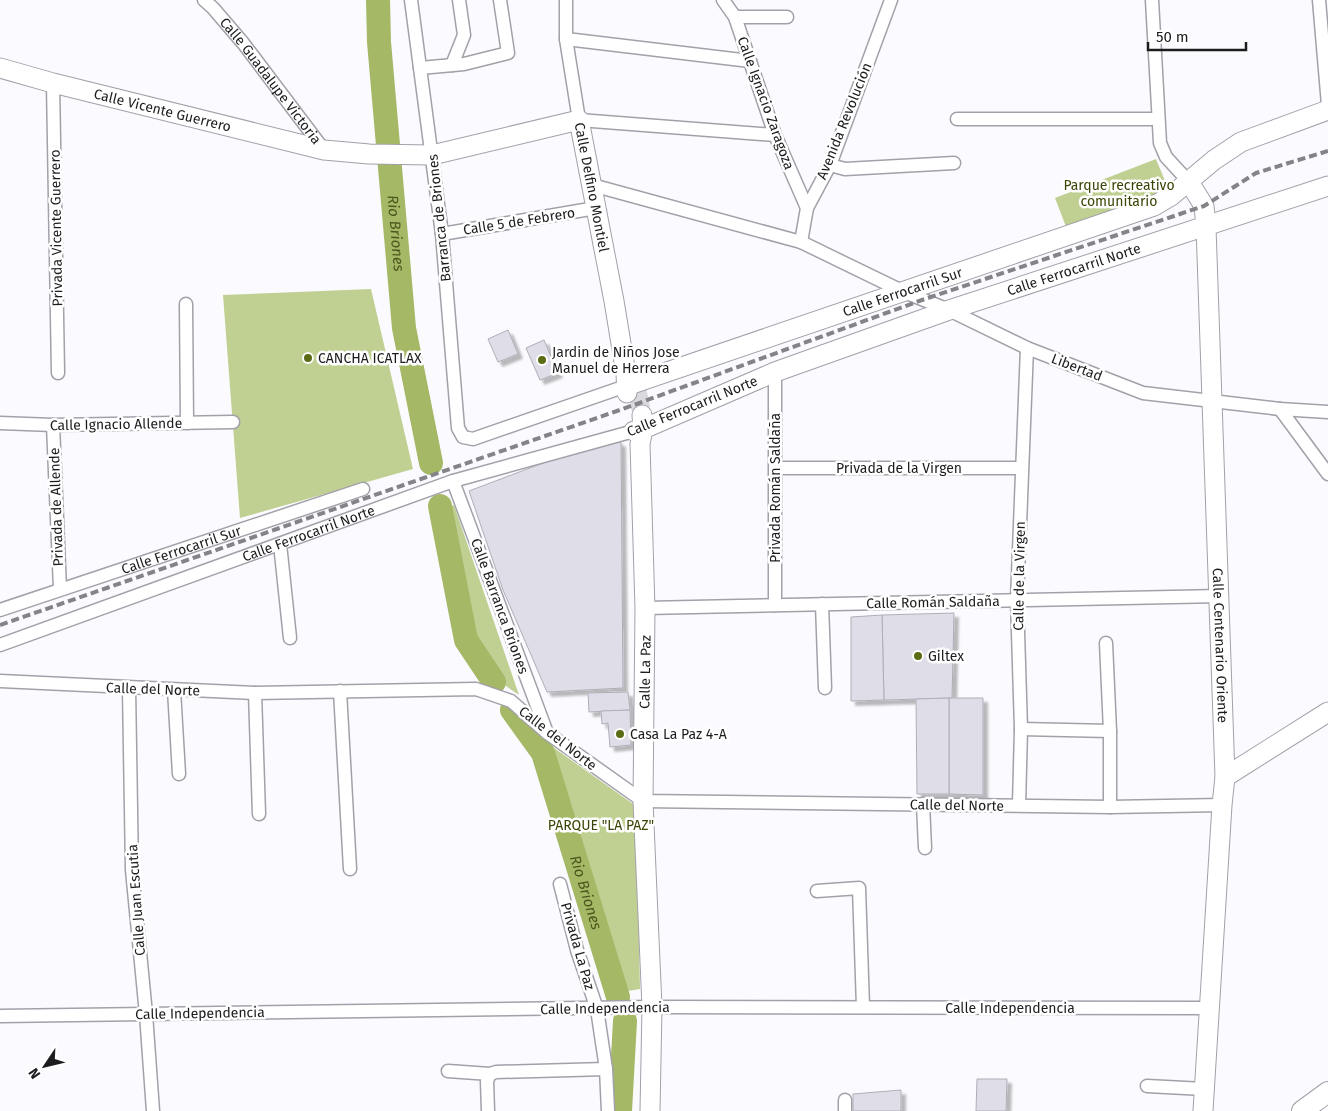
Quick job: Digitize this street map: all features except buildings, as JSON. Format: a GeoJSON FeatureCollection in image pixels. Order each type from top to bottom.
{"type":"FeatureCollection","features":[{"type":"Feature","properties":{"kind":"main road","name":"Calle Vicente Guerrero"},"geometry":{"type":"LineString","coordinates":[[0,68],[53,83],[324,150]]}},
{"type":"Feature","properties":{"kind":"main road","name":"Calle Ferrocarril Sur"},"geometry":{"type":"LineString","coordinates":[[630,385],[1154,206],[1171,196],[1214,160],[1241,142],[1328,110]]}},
{"type":"Feature","properties":{"kind":"main road","name":"Calle Guadalupe Victoria"},"geometry":{"type":"LineString","coordinates":[[324,150],[369,154],[432,155],[578,120]]}},
{"type":"Feature","properties":{"kind":"main road","name":"Calle Delfino Montiel"},"geometry":{"type":"LineString","coordinates":[[578,120],[630,385]]}},
{"type":"Feature","properties":{"kind":"main road","name":"Calle Centenario Oriente"},"geometry":{"type":"LineString","coordinates":[[1189,182],[1204,206],[1206,227],[1226,777],[1222,805],[1203,1111]]}},
{"type":"Feature","properties":{"kind":"main road","name":"Calle Ferrocarril Norte"},"geometry":{"type":"LineString","coordinates":[[638,427],[775,372],[949,310],[1328,186]]}},
{"type":"Feature","properties":{"kind":"main road","name":"Calle La Paz"},"geometry":{"type":"LineString","coordinates":[[638,427],[645,608],[643,801],[652,1007],[650,1111]]}},
{"type":"Feature","properties":{"kind":"main road"},"geometry":{"type":"LineString","coordinates":[[1226,777],[1328,712]]}},
{"type":"Feature","properties":{"kind":"main road"},"geometry":{"type":"LineString","coordinates":[[1302,1111],[1328,1092]]}},
{"type":"Feature","properties":{"kind":"street","name":"Calle Guadalupe Victoria"},"geometry":{"type":"LineString","coordinates":[[204,0],[243,43],[324,150]]}},
{"type":"Feature","properties":{"kind":"street","name":"Barranca de Briones"},"geometry":{"type":"LineString","coordinates":[[411,0],[442,234],[458,428],[463,437]]}},
{"type":"Feature","properties":{"kind":"street"},"geometry":{"type":"LineString","coordinates":[[452,65],[464,35],[459,0]]}},
{"type":"Feature","properties":{"kind":"street"},"geometry":{"type":"LineString","coordinates":[[420,68],[452,65],[508,53],[500,0]]}},
{"type":"Feature","properties":{"kind":"street","name":"Calle Delfino Montiel"},"geometry":{"type":"LineString","coordinates":[[566,0],[566,39],[578,120]]}},
{"type":"Feature","properties":{"kind":"street","name":"Calle Ignacio Zaragoza"},"geometry":{"type":"LineString","coordinates":[[723,0],[736,17],[775,136],[807,208]]}},
{"type":"Feature","properties":{"kind":"street","name":"Avenida Revolución"},"geometry":{"type":"LineString","coordinates":[[800,242],[807,208],[830,165],[891,0]]}},
{"type":"Feature","properties":{"kind":"street"},"geometry":{"type":"LineString","coordinates":[[1152,0],[1160,143],[1166,157],[1189,182]]}},
{"type":"Feature","properties":{"kind":"street"},"geometry":{"type":"LineString","coordinates":[[1319,0],[1328,105]]}},
{"type":"Feature","properties":{"kind":"street"},"geometry":{"type":"LineString","coordinates":[[736,17],[787,17]]}},
{"type":"Feature","properties":{"kind":"street"},"geometry":{"type":"LineString","coordinates":[[566,39],[750,61]]}},
{"type":"Feature","properties":{"kind":"street","name":"Privada Vicente Guerrero"},"geometry":{"type":"LineString","coordinates":[[53,83],[58,373]]}},
{"type":"Feature","properties":{"kind":"street"},"geometry":{"type":"LineString","coordinates":[[957,119],[1158,119]]}},
{"type":"Feature","properties":{"kind":"street"},"geometry":{"type":"LineString","coordinates":[[578,120],[775,136]]}},
{"type":"Feature","properties":{"kind":"street"},"geometry":{"type":"LineString","coordinates":[[830,165],[845,169],[954,163]]}},
{"type":"Feature","properties":{"kind":"street","name":"Libertad"},"geometry":{"type":"LineString","coordinates":[[592,184],[800,242],[1027,348],[1143,393],[1280,409],[1328,412]]}},
{"type":"Feature","properties":{"kind":"street","name":"Calle 5 de Febrero"},"geometry":{"type":"LineString","coordinates":[[442,234],[596,208]]}},
{"type":"Feature","properties":{"kind":"street"},"geometry":{"type":"LineString","coordinates":[[186,304],[187,423]]}},
{"type":"Feature","properties":{"kind":"street","name":"Calle de la Virgen"},"geometry":{"type":"LineString","coordinates":[[1019,805],[1020,729],[1017,600],[1027,348]]}},
{"type":"Feature","properties":{"kind":"street","name":"Privada Román Saldaña"},"geometry":{"type":"LineString","coordinates":[[775,372],[775,605]]}},
{"type":"Feature","properties":{"kind":"street","name":"Calle Ferrocarril Sur"},"geometry":{"type":"LineString","coordinates":[[463,437],[473,439],[630,385]]}},
{"type":"Feature","properties":{"kind":"street"},"geometry":{"type":"LineString","coordinates":[[1280,409],[1328,474]]}},
{"type":"Feature","properties":{"kind":"street","name":"Calle Ignacio Allende"},"geometry":{"type":"LineString","coordinates":[[0,423],[53,425],[233,422]]}},
{"type":"Feature","properties":{"kind":"street","name":"Privada de Allende"},"geometry":{"type":"LineString","coordinates":[[53,425],[60,589]]}},
{"type":"Feature","properties":{"kind":"street","name":"Calle Ferrocarril Norte"},"geometry":{"type":"LineString","coordinates":[[0,645],[453,481],[638,427]]}},
{"type":"Feature","properties":{"kind":"street","name":"Privada de la Virgen"},"geometry":{"type":"LineString","coordinates":[[776,468],[1021,468]]}},
{"type":"Feature","properties":{"kind":"street","name":"Calle Barranca Briones"},"geometry":{"type":"LineString","coordinates":[[453,481],[546,732]]}},
{"type":"Feature","properties":{"kind":"street","name":"Calle Ferrocarril Sur"},"geometry":{"type":"LineString","coordinates":[[0,610],[363,490]]}},
{"type":"Feature","properties":{"kind":"street"},"geometry":{"type":"LineString","coordinates":[[280,544],[290,638]]}},
{"type":"Feature","properties":{"kind":"street","name":"Calle Román Saldaña"},"geometry":{"type":"LineString","coordinates":[[645,608],[1220,596]]}},
{"type":"Feature","properties":{"kind":"street"},"geometry":{"type":"LineString","coordinates":[[822,604],[826,688]]}},
{"type":"Feature","properties":{"kind":"street"},"geometry":{"type":"LineString","coordinates":[[1106,643],[1110,731],[1110,807]]}},
{"type":"Feature","properties":{"kind":"street","name":"Calle del Norte"},"geometry":{"type":"LineString","coordinates":[[0,681],[255,693],[476,689],[512,701],[546,732],[643,801],[1110,807],[1222,805]]}},
{"type":"Feature","properties":{"kind":"street","name":"Calle Juan Escutia"},"geometry":{"type":"LineString","coordinates":[[129,688],[132,870],[153,1111]]}},
{"type":"Feature","properties":{"kind":"street"},"geometry":{"type":"LineString","coordinates":[[174,690],[179,774]]}},
{"type":"Feature","properties":{"kind":"street"},"geometry":{"type":"LineString","coordinates":[[340,691],[350,869]]}},
{"type":"Feature","properties":{"kind":"street"},"geometry":{"type":"LineString","coordinates":[[255,693],[259,814]]}},
{"type":"Feature","properties":{"kind":"street"},"geometry":{"type":"LineString","coordinates":[[1020,729],[1110,731]]}},
{"type":"Feature","properties":{"kind":"street"},"geometry":{"type":"LineString","coordinates":[[923,804],[925,848]]}},
{"type":"Feature","properties":{"kind":"street","name":"Privada La Paz"},"geometry":{"type":"LineString","coordinates":[[560,884],[577,950],[596,1008]]}},
{"type":"Feature","properties":{"kind":"street"},"geometry":{"type":"LineString","coordinates":[[817,891],[859,888],[863,1007]]}},
{"type":"Feature","properties":{"kind":"street","name":"Calle Independencia"},"geometry":{"type":"LineString","coordinates":[[0,1016],[652,1007],[1209,1008]]}},
{"type":"Feature","properties":{"kind":"street"},"geometry":{"type":"LineString","coordinates":[[596,1008],[606,1069],[608,1111]]}},
{"type":"Feature","properties":{"kind":"street"},"geometry":{"type":"LineString","coordinates":[[448,1071],[490,1074],[496,1072],[606,1069]]}},
{"type":"Feature","properties":{"kind":"street"},"geometry":{"type":"LineString","coordinates":[[488,1111],[487,1081],[490,1074]]}},
{"type":"Feature","properties":{"kind":"street"},"geometry":{"type":"LineString","coordinates":[[1148,1086],[1204,1089]]}},
{"type":"Feature","properties":{"kind":"green space","name":"Parque recreativo comunitario"},"geometry":{"type":"Polygon","coordinates":[[[1156,159],[1170,193],[1068,232],[1055,198],[1156,159]]]}},
{"type":"Feature","properties":{"kind":"green space","name":"CANCHA ICATLAX"},"geometry":{"type":"Polygon","coordinates":[[[371,289],[413,469],[240,518],[223,295],[371,289]]]}},
{"type":"Feature","properties":{"kind":"green space"},"geometry":{"type":"Polygon","coordinates":[[[454,505],[519,695],[500,682],[475,639],[445,509],[454,505]]]}},
{"type":"Feature","properties":{"kind":"green space","name":"PARQUE \"LA PAZ\""},"geometry":{"type":"Polygon","coordinates":[[[540,738],[636,806],[640,989],[616,993],[540,738]]]}},
{"type":"Feature","properties":{"kind":"waterway","name":"Rio Briones"},"geometry":{"type":"LineString","coordinates":[[378,0],[379,42],[404,328],[431,463]]}},
{"type":"Feature","properties":{"kind":"waterway","name":"Rio Briones"},"geometry":{"type":"LineString","coordinates":[[440,506],[466,640],[494,682]]}},
{"type":"Feature","properties":{"kind":"waterway","name":"Rio Briones"},"geometry":{"type":"LineString","coordinates":[[512,710],[543,753],[618,997]]}},
{"type":"Feature","properties":{"kind":"waterway","name":"Rio Briones"},"geometry":{"type":"LineString","coordinates":[[620,1111],[625,1021]]}},
{"type":"Feature","properties":{"kind":"tunnel"},"geometry":{"type":"LineString","coordinates":[[637,390],[642,415]]}},
{"type":"Feature","properties":{"kind":"railway"},"geometry":{"type":"LineString","coordinates":[[0,625],[617,411],[922,300],[1204,206],[1256,173],[1328,151]]}},
{"type":"Feature","properties":{"kind":"place","name":"CANCHA ICATLAX"},"geometry":{"type":"Point","coordinates":[308,358]}},
{"type":"Feature","properties":{"kind":"place","name":"Jardin de Niños Jose Manuel de Herrera"},"geometry":{"type":"Point","coordinates":[542,360]}},
{"type":"Feature","properties":{"kind":"place","name":"Giltex"},"geometry":{"type":"Point","coordinates":[918,656]}},
{"type":"Feature","properties":{"kind":"place","name":"Casa La Paz 4-A"},"geometry":{"type":"Point","coordinates":[620,734]}}]}
